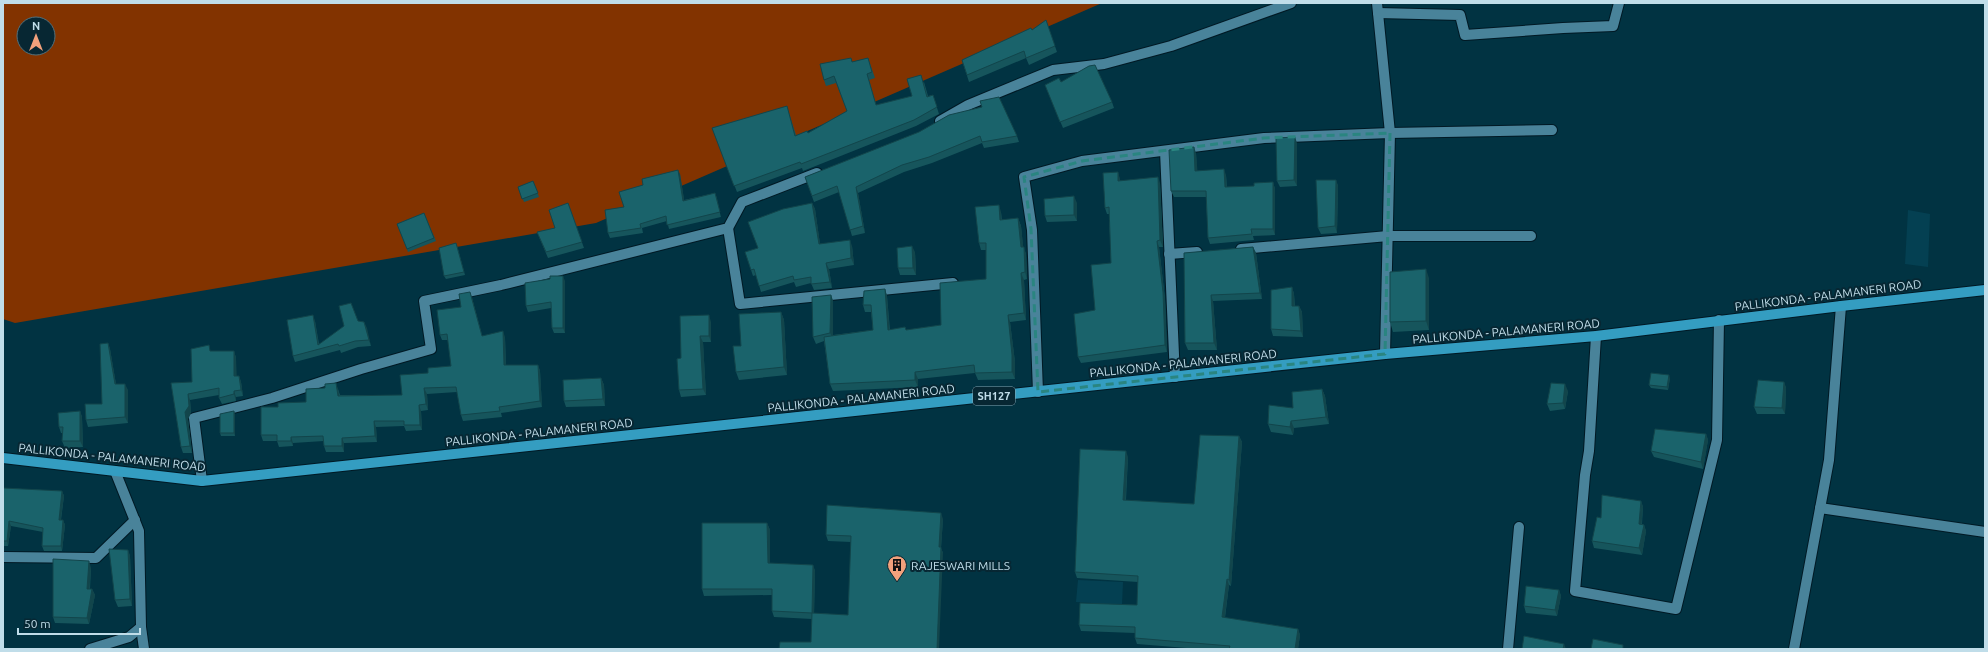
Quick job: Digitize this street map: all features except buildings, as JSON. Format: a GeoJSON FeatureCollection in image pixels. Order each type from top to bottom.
{"type":"FeatureCollection","features":[{"type":"Feature","properties":{"kind":"main road","name":"PALLIKONDA - PALAMANERI ROAD"},"geometry":{"type":"LineString","coordinates":[[3,458],[202,481],[1385,354],[1596,336],[1719,320],[1985,290]]}},
{"type":"Feature","properties":{"kind":"street"},"geometry":{"type":"LineString","coordinates":[[933,125],[968,105],[1053,70],[1104,64],[1171,46],[1291,3]]}},
{"type":"Feature","properties":{"kind":"street"},"geometry":{"type":"LineString","coordinates":[[1385,354],[1390,133],[1377,8],[1460,15],[1465,35],[1613,26],[1619,3]]}},
{"type":"Feature","properties":{"kind":"street"},"geometry":{"type":"LineString","coordinates":[[1038,392],[1032,230],[1024,177],[1082,161],[1264,138],[1390,133],[1552,130]]}},
{"type":"Feature","properties":{"kind":"street"},"geometry":{"type":"LineString","coordinates":[[1165,151],[1175,377]]}},
{"type":"Feature","properties":{"kind":"street"},"geometry":{"type":"LineString","coordinates":[[823,170],[742,202],[728,228],[740,304],[958,282]]}},
{"type":"Feature","properties":{"kind":"street"},"geometry":{"type":"LineString","coordinates":[[202,481],[194,418],[272,398],[361,369],[431,349],[424,301],[501,285],[728,228]]}},
{"type":"Feature","properties":{"kind":"street"},"geometry":{"type":"LineString","coordinates":[[1232,249],[1388,236],[1530,236]]}},
{"type":"Feature","properties":{"kind":"street"},"geometry":{"type":"LineString","coordinates":[[1169,254],[1208,251]]}},
{"type":"Feature","properties":{"kind":"street"},"geometry":{"type":"LineString","coordinates":[[1794,649],[1829,460],[1840,306]]}},
{"type":"Feature","properties":{"kind":"street"},"geometry":{"type":"LineString","coordinates":[[1596,336],[1589,451],[1585,475],[1575,591],[1676,609],[1717,440],[1719,320]]}},
{"type":"Feature","properties":{"kind":"street"},"geometry":{"type":"LineString","coordinates":[[115,471],[139,531],[141,627],[144,649]]}},
{"type":"Feature","properties":{"kind":"street"},"geometry":{"type":"LineString","coordinates":[[1820,508],[1985,532]]}},
{"type":"Feature","properties":{"kind":"street"},"geometry":{"type":"LineString","coordinates":[[3,557],[96,558],[135,520]]}},
{"type":"Feature","properties":{"kind":"street"},"geometry":{"type":"LineString","coordinates":[[1508,649],[1519,527]]}},
{"type":"Feature","properties":{"kind":"street"},"geometry":{"type":"LineString","coordinates":[[90,649],[129,637],[141,627]]}},
{"type":"Feature","properties":{"kind":"highlighted area"},"geometry":{"type":"Polygon","coordinates":[[[1390,133],[1385,354],[1038,392],[1031,229],[1024,177],[1082,161],[1264,138],[1390,133]]]}},
{"type":"Feature","properties":{"kind":"shaded area"},"geometry":{"type":"Polygon","coordinates":[[[3,3],[1102,3],[596,223],[15,323],[3,319],[3,3]]]}},
{"type":"Feature","properties":{"kind":"shaded area"},"geometry":{"type":"Polygon","coordinates":[[[1908,210],[1930,214],[1928,267],[1905,264],[1908,210]]]}},
{"type":"Feature","properties":{"kind":"shaded area"},"geometry":{"type":"Polygon","coordinates":[[[1078,580],[1123,582],[1122,605],[1076,602],[1078,580]]]}},
{"type":"Feature","properties":{"kind":"place","name":"RAJESWARI MILLS"},"geometry":{"type":"Point","coordinates":[897,582]}}]}
